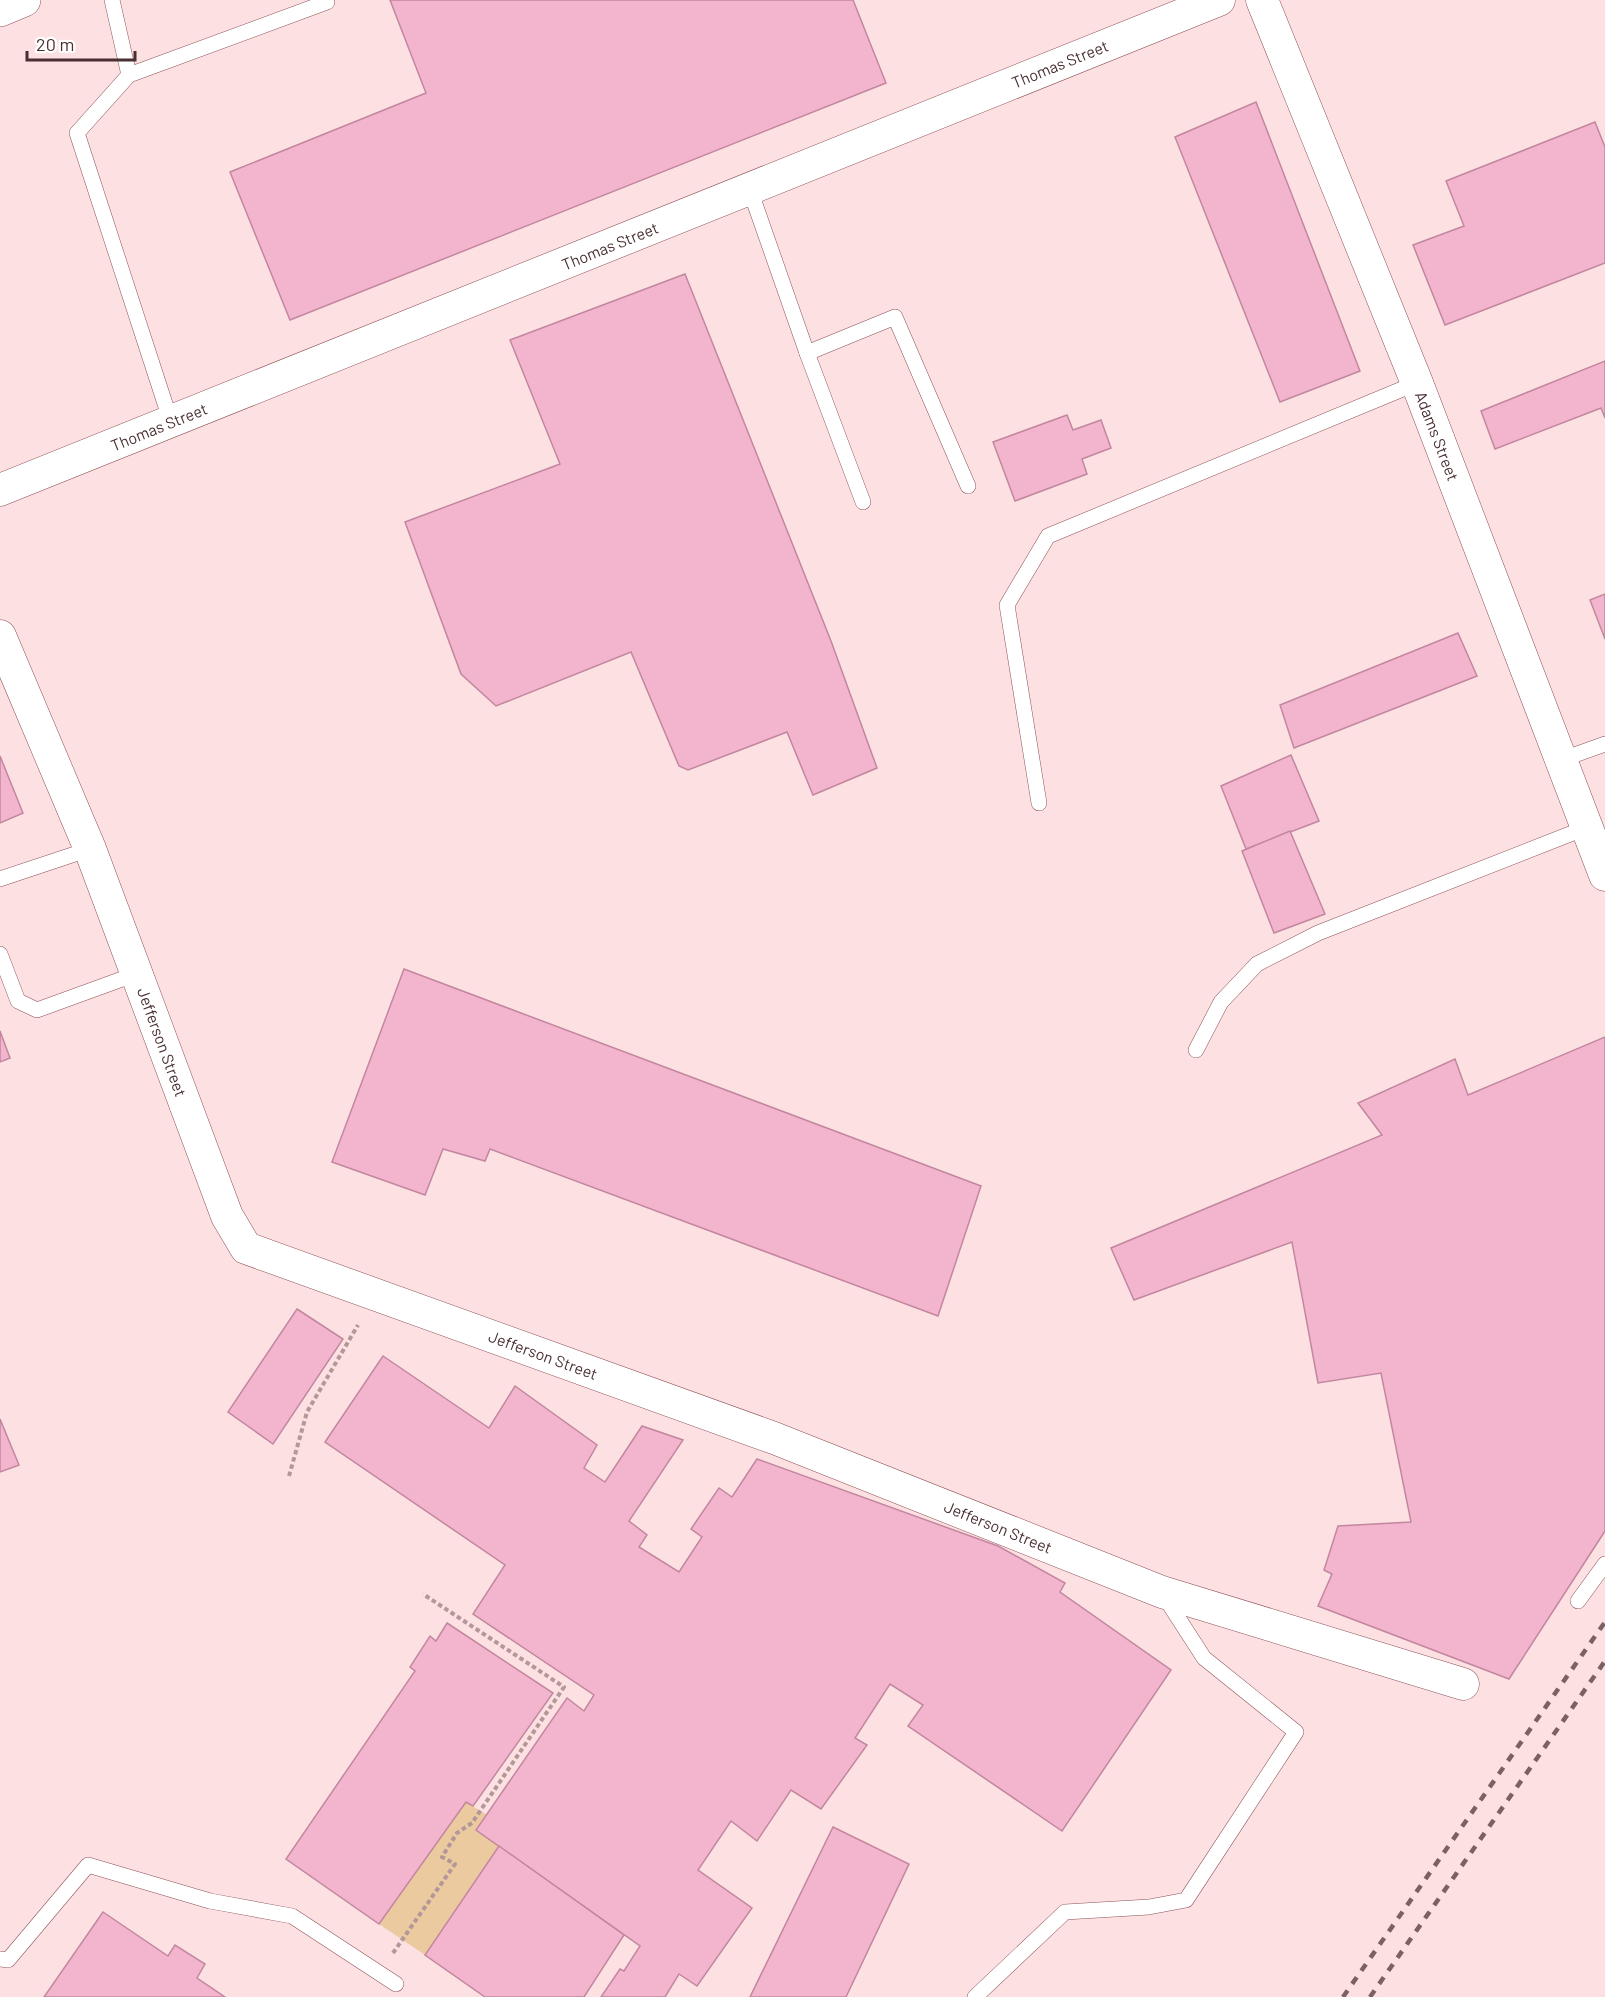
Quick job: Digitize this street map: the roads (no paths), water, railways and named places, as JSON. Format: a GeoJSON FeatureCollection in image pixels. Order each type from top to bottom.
{"type":"FeatureCollection","features":[{"type":"Feature","properties":{"kind":"main road"},"geometry":{"type":"LineString","coordinates":[[0,10],[24,0]]}},
{"type":"Feature","properties":{"kind":"street","name":"Thomas Street"},"geometry":{"type":"LineString","coordinates":[[0,490],[1219,0]]}},
{"type":"Feature","properties":{"kind":"street","name":"Adams Street"},"geometry":{"type":"LineString","coordinates":[[1262,0],[1416,383],[1563,759],[1605,875]]}},
{"type":"Feature","properties":{"kind":"street","name":"Jefferson Street"},"geometry":{"type":"LineString","coordinates":[[0,636],[90,849],[227,1216],[246,1248],[774,1438],[1162,1592],[1463,1684]]}},
{"type":"Feature","properties":{"kind":"lane"},"geometry":{"type":"LineString","coordinates":[[112,0],[129,75]]}},
{"type":"Feature","properties":{"kind":"lane"},"geometry":{"type":"LineString","coordinates":[[171,422],[77,133],[129,75],[327,2]]}},
{"type":"Feature","properties":{"kind":"lane"},"geometry":{"type":"LineString","coordinates":[[750,190],[807,353],[863,502]]}},
{"type":"Feature","properties":{"kind":"lane"},"geometry":{"type":"LineString","coordinates":[[807,353],[895,317],[968,486]]}},
{"type":"Feature","properties":{"kind":"lane"},"geometry":{"type":"LineString","coordinates":[[1039,803],[1007,605],[1048,536],[1416,383]]}},
{"type":"Feature","properties":{"kind":"lane"},"geometry":{"type":"LineString","coordinates":[[1563,759],[1605,744]]}},
{"type":"Feature","properties":{"kind":"lane"},"geometry":{"type":"LineString","coordinates":[[1196,1050],[1221,1002],[1257,964],[1318,933],[1588,827]]}},
{"type":"Feature","properties":{"kind":"lane"},"geometry":{"type":"LineString","coordinates":[[0,879],[90,849]]}},
{"type":"Feature","properties":{"kind":"lane"},"geometry":{"type":"LineString","coordinates":[[0,954],[18,1000],[37,1010],[136,974]]}},
{"type":"Feature","properties":{"kind":"lane"},"geometry":{"type":"LineString","coordinates":[[1578,1601],[1605,1564]]}},
{"type":"Feature","properties":{"kind":"lane"},"geometry":{"type":"LineString","coordinates":[[975,1997],[1065,1912],[1149,1907],[1186,1900],[1296,1732],[1204,1658],[1162,1592]]}},
{"type":"Feature","properties":{"kind":"lane"},"geometry":{"type":"LineString","coordinates":[[0,1959],[8,1960],[88,1865],[210,1901],[292,1916],[396,1984]]}},
{"type":"Feature","properties":{"kind":"railway"},"geometry":{"type":"LineString","coordinates":[[1343,1997],[1605,1622]]}},
{"type":"Feature","properties":{"kind":"railway"},"geometry":{"type":"LineString","coordinates":[[1370,1997],[1605,1661]]}}]}
